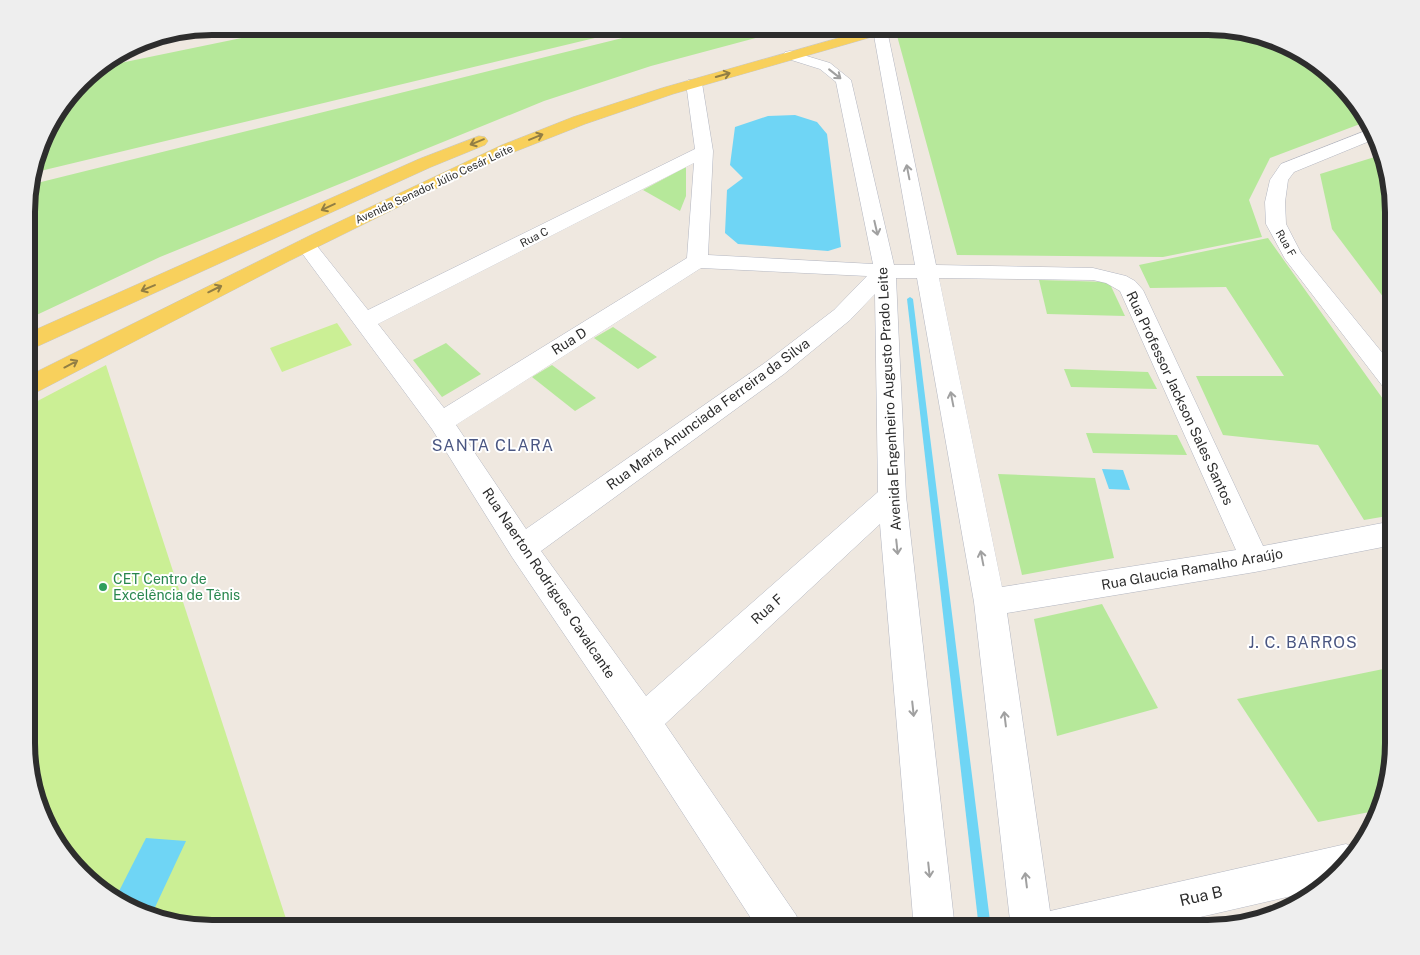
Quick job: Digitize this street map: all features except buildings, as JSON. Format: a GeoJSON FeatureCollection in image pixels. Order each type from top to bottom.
{"type":"FeatureCollection","features":[{"type":"Feature","properties":{"kind":"main road","name":"Avenida Senador Júlio Cesár Leite"},"geometry":{"type":"LineString","coordinates":[[512,128],[621,89],[809,35]]}},
{"type":"Feature","properties":{"kind":"main road","name":"Avenida Senador Júlio Cesár Leite"},"geometry":{"type":"LineString","coordinates":[[35,382],[206,294],[453,172],[536,137],[608,110],[694,83],[861,35]]}},
{"type":"Feature","properties":{"kind":"main road","name":"Avenida Senador Júlio Cesár Leite"},"geometry":{"type":"LineString","coordinates":[[35,339],[425,163],[495,135]]}},
{"type":"Feature","properties":{"kind":"street"},"geometry":{"type":"LineString","coordinates":[[887,35],[928,271],[990,602],[1031,920]]}},
{"type":"Feature","properties":{"kind":"street","name":"Avenida Engenheiro Augusto Prado Leite"},"geometry":{"type":"LineString","coordinates":[[790,55],[825,66],[843,80],[886,271],[892,496],[934,920]]}},
{"type":"Feature","properties":{"kind":"street"},"geometry":{"type":"LineString","coordinates":[[694,83],[704,151],[697,261]]}},
{"type":"Feature","properties":{"kind":"street","name":"Rua F"},"geometry":{"type":"LineString","coordinates":[[1368,136],[1287,168],[1279,180],[1275,202],[1276,224],[1292,255],[1385,372]]}},
{"type":"Feature","properties":{"kind":"street","name":"Rua C"},"geometry":{"type":"LineString","coordinates":[[363,322],[704,151]]}},
{"type":"Feature","properties":{"kind":"street","name":"Rua Naerton Rodrigues Cavalcante"},"geometry":{"type":"LineString","coordinates":[[306,245],[363,322],[442,422],[522,548],[643,721],[776,920]]}},
{"type":"Feature","properties":{"kind":"street","name":"Rua Professor Jackson Sales Santos"},"geometry":{"type":"LineString","coordinates":[[697,261],[886,271],[1094,274],[1111,276],[1124,282],[1132,290],[1255,560]]}},
{"type":"Feature","properties":{"kind":"street","name":"Rua D"},"geometry":{"type":"LineString","coordinates":[[442,422],[697,261]]}},
{"type":"Feature","properties":{"kind":"street","name":"Rua Maria Anunciada Ferreira da Silva"},"geometry":{"type":"LineString","coordinates":[[522,548],[775,368],[842,315],[886,271]]}},
{"type":"Feature","properties":{"kind":"street","name":"Rua F"},"geometry":{"type":"LineString","coordinates":[[643,721],[892,496]]}},
{"type":"Feature","properties":{"kind":"street","name":"Rua Glaucia Ramalho Araújo"},"geometry":{"type":"LineString","coordinates":[[990,602],[1255,560],[1385,535]]}},
{"type":"Feature","properties":{"kind":"street","name":"Rua B"},"geometry":{"type":"LineString","coordinates":[[1097,920],[1334,867]]}},
{"type":"Feature","properties":{"kind":"green space"},"geometry":{"type":"Polygon","coordinates":[[[256,35],[607,35],[40,171],[48,144],[72,104],[95,79],[116,64],[256,35]]]}},
{"type":"Feature","properties":{"kind":"green space"},"geometry":{"type":"Polygon","coordinates":[[[635,35],[767,35],[651,66],[544,101],[160,257],[35,316],[35,200],[38,183],[635,35]]]}},
{"type":"Feature","properties":{"kind":"green space"},"geometry":{"type":"Polygon","coordinates":[[[897,35],[1220,35],[1243,38],[1276,48],[1316,72],[1341,95],[1361,124],[1270,158],[1249,200],[1262,237],[1163,257],[957,255],[897,35]]]}},
{"type":"Feature","properties":{"kind":"green space"},"geometry":{"type":"Polygon","coordinates":[[[1376,156],[1382,177],[1385,200],[1385,299],[1332,229],[1320,174],[1376,156]]]}},
{"type":"Feature","properties":{"kind":"green space"},"geometry":{"type":"Polygon","coordinates":[[[686,167],[686,196],[680,211],[643,190],[686,167]]]}},
{"type":"Feature","properties":{"kind":"green space"},"geometry":{"type":"Polygon","coordinates":[[[1268,238],[1385,402],[1385,516],[1364,520],[1318,445],[1223,435],[1196,376],[1284,376],[1226,287],[1150,288],[1139,265],[1268,238]]]}},
{"type":"Feature","properties":{"kind":"green space"},"geometry":{"type":"Polygon","coordinates":[[[1039,280],[1109,282],[1125,316],[1047,314],[1039,280]]]}},
{"type":"Feature","properties":{"kind":"green space"},"geometry":{"type":"Polygon","coordinates":[[[337,323],[352,345],[282,372],[270,348],[337,323]]]}},
{"type":"Feature","properties":{"kind":"green space"},"geometry":{"type":"Polygon","coordinates":[[[613,327],[657,357],[638,369],[594,338],[613,327]]]}},
{"type":"Feature","properties":{"kind":"green space"},"geometry":{"type":"Polygon","coordinates":[[[446,343],[481,374],[442,397],[413,360],[446,343]]]}},
{"type":"Feature","properties":{"kind":"green space","name":"CET Centro de Excelência de Tênis"},"geometry":{"type":"Polygon","coordinates":[[[106,365],[286,920],[200,920],[177,917],[144,907],[104,883],[79,860],[65,841],[48,811],[38,778],[35,755],[35,402],[106,365]]]}},
{"type":"Feature","properties":{"kind":"green space"},"geometry":{"type":"Polygon","coordinates":[[[552,365],[596,398],[575,411],[532,377],[552,365]]]}},
{"type":"Feature","properties":{"kind":"green space"},"geometry":{"type":"Polygon","coordinates":[[[1064,369],[1148,372],[1157,389],[1071,387],[1064,369]]]}},
{"type":"Feature","properties":{"kind":"green space"},"geometry":{"type":"Polygon","coordinates":[[[1086,433],[1177,435],[1187,455],[1093,453],[1086,433]]]}},
{"type":"Feature","properties":{"kind":"green space"},"geometry":{"type":"Polygon","coordinates":[[[998,474],[1095,478],[1114,558],[1022,575],[998,474]]]}},
{"type":"Feature","properties":{"kind":"green space"},"geometry":{"type":"Polygon","coordinates":[[[1102,604],[1158,708],[1057,736],[1034,619],[1102,604]]]}},
{"type":"Feature","properties":{"kind":"green space"},"geometry":{"type":"Polygon","coordinates":[[[1385,669],[1385,755],[1382,778],[1372,812],[1318,822],[1237,699],[1385,669]]]}},
{"type":"Feature","properties":{"kind":"water"},"geometry":{"type":"Polygon","coordinates":[[[795,115],[817,122],[827,134],[841,247],[828,251],[738,244],[725,233],[727,190],[743,178],[730,165],[735,127],[768,116],[795,115]]]}},
{"type":"Feature","properties":{"kind":"water"},"geometry":{"type":"Polygon","coordinates":[[[1102,469],[1123,470],[1130,490],[1109,489],[1102,469]]]}},
{"type":"Feature","properties":{"kind":"water"},"geometry":{"type":"Polygon","coordinates":[[[146,838],[186,841],[154,910],[118,893],[146,838]]]}},
{"type":"Feature","properties":{"kind":"waterway"},"geometry":{"type":"LineString","coordinates":[[910,299],[984,920]]}},
{"type":"Feature","properties":{"kind":"place","name":"CET Centro de Excelência de Tênis"},"geometry":{"type":"Point","coordinates":[103,587]}},
{"type":"Feature","properties":{"kind":"district","name":"SANTA CLARA"},"geometry":{"type":"Point","coordinates":[493,445]}},
{"type":"Feature","properties":{"kind":"district","name":"J. C. BARROS"},"geometry":{"type":"Point","coordinates":[1303,642]}}]}
